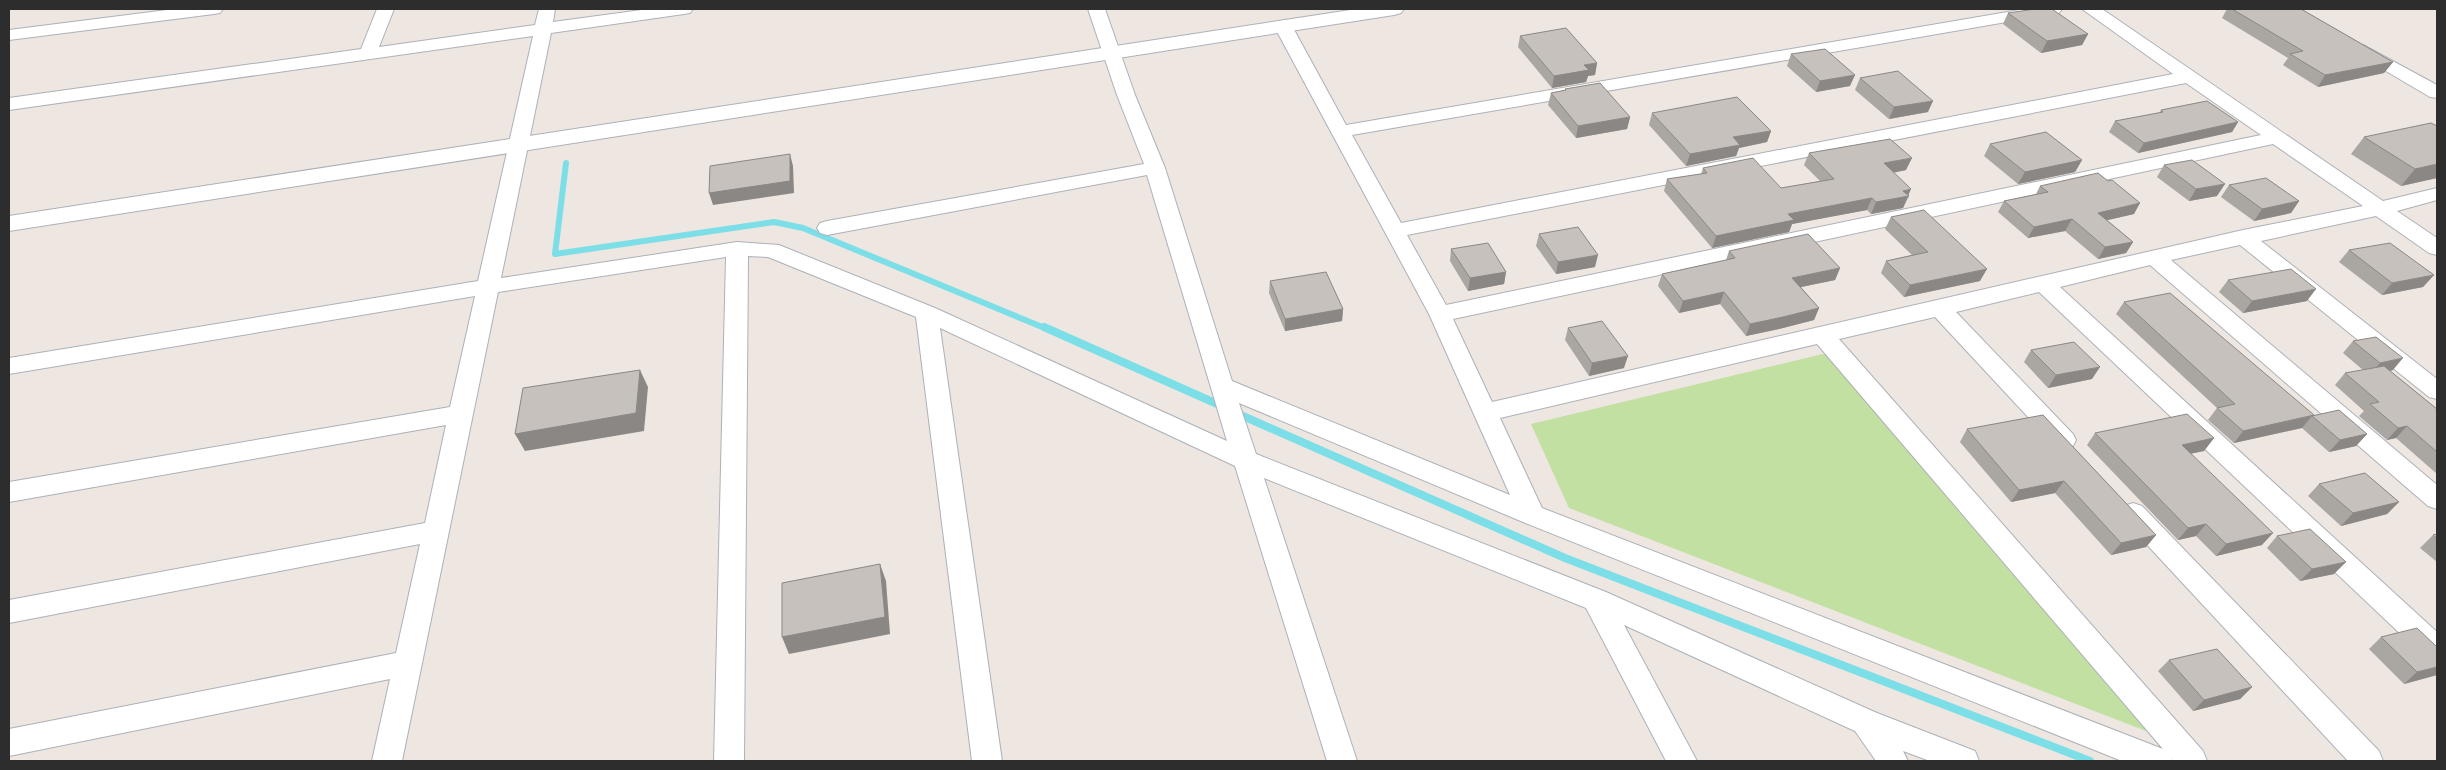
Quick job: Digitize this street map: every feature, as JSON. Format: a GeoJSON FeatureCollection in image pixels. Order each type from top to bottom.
{"type":"FeatureCollection","features":[{"type":"Feature","properties":{"kind":"street"},"geometry":{"type":"LineString","coordinates":[[9,35],[214,9]]}},
{"type":"Feature","properties":{"kind":"street"},"geometry":{"type":"LineString","coordinates":[[368,53],[385,9]]}},
{"type":"Feature","properties":{"kind":"street"},"geometry":{"type":"LineString","coordinates":[[9,104],[368,53],[544,18],[684,9]]}},
{"type":"Feature","properties":{"kind":"street"},"geometry":{"type":"LineString","coordinates":[[1097,9],[1126,95],[1155,168],[1222,386],[1342,761]]}},
{"type":"Feature","properties":{"kind":"street"},"geometry":{"type":"LineString","coordinates":[[9,212],[518,139],[1111,48],[1334,9]]}},
{"type":"Feature","properties":{"kind":"street"},"geometry":{"type":"LineString","coordinates":[[1111,48],[1283,26],[1394,9]]}},
{"type":"Feature","properties":{"kind":"street"},"geometry":{"type":"LineString","coordinates":[[1342,132],[2053,9]]}},
{"type":"Feature","properties":{"kind":"street"},"geometry":{"type":"LineString","coordinates":[[2091,9],[2188,77],[2279,137],[2437,248]]}},
{"type":"Feature","properties":{"kind":"street"},"geometry":{"type":"LineString","coordinates":[[387,761],[544,18]]}},
{"type":"Feature","properties":{"kind":"street"},"geometry":{"type":"LineString","coordinates":[[1283,26],[1440,314],[1532,515]]}},
{"type":"Feature","properties":{"kind":"street"},"geometry":{"type":"LineString","coordinates":[[2352,43],[2437,93]]}},
{"type":"Feature","properties":{"kind":"street"},"geometry":{"type":"LineString","coordinates":[[1394,231],[2188,77]]}},
{"type":"Feature","properties":{"kind":"street"},"geometry":{"type":"LineString","coordinates":[[1440,314],[2279,137]]}},
{"type":"Feature","properties":{"kind":"street"},"geometry":{"type":"LineString","coordinates":[[9,224],[518,139]]}},
{"type":"Feature","properties":{"kind":"street"},"geometry":{"type":"LineString","coordinates":[[827,228],[1155,168]]}},
{"type":"Feature","properties":{"kind":"street"},"geometry":{"type":"LineString","coordinates":[[1486,412],[2044,285],[2243,237],[2382,210],[2437,194]]}},
{"type":"Feature","properties":{"kind":"street"},"geometry":{"type":"LineString","coordinates":[[2243,237],[2437,390]]}},
{"type":"Feature","properties":{"kind":"street"},"geometry":{"type":"LineString","coordinates":[[729,761],[736,249]]}},
{"type":"Feature","properties":{"kind":"street"},"geometry":{"type":"LineString","coordinates":[[9,366],[486,287],[736,249],[771,250],[927,313],[1246,460],[1596,600],[1866,722],[1964,761]]}},
{"type":"Feature","properties":{"kind":"street"},"geometry":{"type":"LineString","coordinates":[[2155,258],[2437,500]]}},
{"type":"Feature","properties":{"kind":"street"},"geometry":{"type":"LineString","coordinates":[[2044,285],[2437,650]]}},
{"type":"Feature","properties":{"kind":"street"},"geometry":{"type":"LineString","coordinates":[[1940,308],[2082,459]]}},
{"type":"Feature","properties":{"kind":"street"},"geometry":{"type":"LineString","coordinates":[[927,313],[987,761]]}},
{"type":"Feature","properties":{"kind":"street"},"geometry":{"type":"LineString","coordinates":[[1823,336],[2192,761]]}},
{"type":"Feature","properties":{"kind":"street"},"geometry":{"type":"LineString","coordinates":[[1222,386],[1532,515],[2157,761]]}},
{"type":"Feature","properties":{"kind":"street"},"geometry":{"type":"LineString","coordinates":[[9,492],[460,414]]}},
{"type":"Feature","properties":{"kind":"street"},"geometry":{"type":"LineString","coordinates":[[2116,495],[2368,761]]}},
{"type":"Feature","properties":{"kind":"street"},"geometry":{"type":"LineString","coordinates":[[9,612],[435,531]]}},
{"type":"Feature","properties":{"kind":"street"},"geometry":{"type":"LineString","coordinates":[[1596,600],[1682,761]]}},
{"type":"Feature","properties":{"kind":"street"},"geometry":{"type":"LineString","coordinates":[[9,744],[407,663]]}},
{"type":"Feature","properties":{"kind":"street"},"geometry":{"type":"LineString","coordinates":[[1866,722],[1893,761]]}},
{"type":"Feature","properties":{"kind":"green space"},"geometry":{"type":"Polygon","coordinates":[[[1827,353],[2159,736],[1569,508],[1531,424],[1827,353]]]}},
{"type":"Feature","properties":{"kind":"building"},"geometry":{"type":"Polygon","coordinates":[[[2035,9],[2052,9],[2088,34],[2047,41],[2008,13],[2035,9]]]}},
{"type":"Feature","properties":{"kind":"building"},"geometry":{"type":"Polygon","coordinates":[[[2232,9],[2301,9],[2393,62],[2325,75],[2290,54],[2303,51],[2232,9]]]}},
{"type":"Feature","properties":{"kind":"building"},"geometry":{"type":"Polygon","coordinates":[[[1566,28],[1597,63],[1584,65],[1589,70],[1554,76],[1520,36],[1566,28]]]}},
{"type":"Feature","properties":{"kind":"building"},"geometry":{"type":"Polygon","coordinates":[[[1825,49],[1855,75],[1820,81],[1791,54],[1825,49]]]}},
{"type":"Feature","properties":{"kind":"building"},"geometry":{"type":"Polygon","coordinates":[[[1898,71],[1933,101],[1894,107],[1860,78],[1898,71]]]}},
{"type":"Feature","properties":{"kind":"building"},"geometry":{"type":"Polygon","coordinates":[[[1600,83],[1630,117],[1578,126],[1551,93],[1565,89],[1600,83]]]}},
{"type":"Feature","properties":{"kind":"building"},"geometry":{"type":"Polygon","coordinates":[[[1737,97],[1771,131],[1733,137],[1740,145],[1690,154],[1652,113],[1737,97]]]}},
{"type":"Feature","properties":{"kind":"building"},"geometry":{"type":"Polygon","coordinates":[[[2207,101],[2238,122],[2144,143],[2115,121],[2163,112],[2161,110],[2207,101]]]}},
{"type":"Feature","properties":{"kind":"building"},"geometry":{"type":"Polygon","coordinates":[[[2431,123],[2437,126],[2437,164],[2415,169],[2364,137],[2431,123]]]}},
{"type":"Feature","properties":{"kind":"building"},"geometry":{"type":"Polygon","coordinates":[[[2046,132],[2082,160],[2025,172],[1990,144],[2046,132]]]}},
{"type":"Feature","properties":{"kind":"building"},"geometry":{"type":"Polygon","coordinates":[[[1890,139],[1912,158],[1884,163],[1911,189],[1903,191],[1909,196],[1876,202],[1872,198],[1788,214],[1794,220],[1716,236],[1667,179],[1707,173],[1703,168],[1753,158],[1781,188],[1834,179],[1809,153],[1890,139]]]}},
{"type":"Feature","properties":{"kind":"building"},"geometry":{"type":"Polygon","coordinates":[[[790,154],[790,181],[709,193],[710,166],[790,154]]]}},
{"type":"Feature","properties":{"kind":"building"},"geometry":{"type":"Polygon","coordinates":[[[2192,160],[2225,184],[2196,189],[2164,165],[2192,160]]]}},
{"type":"Feature","properties":{"kind":"building"},"geometry":{"type":"Polygon","coordinates":[[[2098,173],[2108,181],[2112,180],[2140,203],[2098,213],[2133,242],[2105,247],[2072,219],[2034,227],[2004,201],[2048,192],[2040,186],[2098,173]]]}},
{"type":"Feature","properties":{"kind":"building"},"geometry":{"type":"Polygon","coordinates":[[[2266,178],[2299,201],[2262,209],[2229,185],[2266,178]]]}},
{"type":"Feature","properties":{"kind":"building"},"geometry":{"type":"Polygon","coordinates":[[[1924,210],[1987,269],[1910,285],[1886,261],[1928,252],[1891,217],[1924,210]]]}},
{"type":"Feature","properties":{"kind":"building"},"geometry":{"type":"Polygon","coordinates":[[[1578,227],[1598,255],[1558,262],[1539,234],[1578,227]]]}},
{"type":"Feature","properties":{"kind":"building"},"geometry":{"type":"Polygon","coordinates":[[[1808,234],[1840,268],[1792,278],[1819,308],[1750,324],[1724,292],[1683,301],[1662,274],[1735,258],[1729,251],[1808,234]]]}},
{"type":"Feature","properties":{"kind":"building"},"geometry":{"type":"Polygon","coordinates":[[[1488,243],[1506,272],[1470,278],[1451,249],[1488,243]]]}},
{"type":"Feature","properties":{"kind":"building"},"geometry":{"type":"Polygon","coordinates":[[[2390,243],[2434,275],[2392,283],[2349,250],[2390,243]]]}},
{"type":"Feature","properties":{"kind":"building"},"geometry":{"type":"Polygon","coordinates":[[[2291,269],[2316,289],[2252,301],[2228,280],[2291,269]]]}},
{"type":"Feature","properties":{"kind":"building"},"geometry":{"type":"Polygon","coordinates":[[[1326,272],[1343,309],[1285,319],[1270,281],[1326,272]]]}},
{"type":"Feature","properties":{"kind":"building"},"geometry":{"type":"Polygon","coordinates":[[[2170,293],[2314,415],[2243,431],[2217,408],[2235,404],[2124,302],[2170,293]]]}},
{"type":"Feature","properties":{"kind":"building"},"geometry":{"type":"Polygon","coordinates":[[[1602,321],[1628,356],[1592,363],[1568,328],[1602,321]]]}},
{"type":"Feature","properties":{"kind":"building"},"geometry":{"type":"Polygon","coordinates":[[[2376,337],[2403,358],[2380,363],[2353,341],[2376,337]]]}},
{"type":"Feature","properties":{"kind":"building"},"geometry":{"type":"Polygon","coordinates":[[[2074,342],[2100,367],[2056,375],[2031,350],[2074,342]]]}},
{"type":"Feature","properties":{"kind":"building"},"geometry":{"type":"Polygon","coordinates":[[[2384,366],[2437,409],[2437,452],[2407,426],[2398,428],[2370,404],[2379,402],[2345,373],[2384,366]]]}},
{"type":"Feature","properties":{"kind":"building"},"geometry":{"type":"Polygon","coordinates":[[[640,370],[636,413],[515,434],[523,388],[640,370]]]}},
{"type":"Feature","properties":{"kind":"building"},"geometry":{"type":"Polygon","coordinates":[[[2339,410],[2367,434],[2340,440],[2312,416],[2339,410]]]}},
{"type":"Feature","properties":{"kind":"building"},"geometry":{"type":"Polygon","coordinates":[[[2187,414],[2214,438],[2182,445],[2273,533],[2226,544],[2206,524],[2188,528],[2095,433],[2187,414]]]}},
{"type":"Feature","properties":{"kind":"building"},"geometry":{"type":"Polygon","coordinates":[[[2043,415],[2156,535],[2121,543],[2064,481],[2019,490],[1967,429],[2043,415]]]}},
{"type":"Feature","properties":{"kind":"building"},"geometry":{"type":"Polygon","coordinates":[[[2365,473],[2399,502],[2353,513],[2319,484],[2365,473]]]}},
{"type":"Feature","properties":{"kind":"building"},"geometry":{"type":"Polygon","coordinates":[[[2310,529],[2346,562],[2312,569],[2277,536],[2310,529]]]}},
{"type":"Feature","properties":{"kind":"building"},"geometry":{"type":"Polygon","coordinates":[[[880,564],[885,617],[782,637],[782,583],[880,564]]]}},
{"type":"Feature","properties":{"kind":"building"},"geometry":{"type":"Polygon","coordinates":[[[2417,628],[2437,647],[2437,667],[2417,672],[2381,637],[2417,628]]]}},
{"type":"Feature","properties":{"kind":"building"},"geometry":{"type":"Polygon","coordinates":[[[2217,649],[2252,687],[2204,700],[2169,660],[2217,649]]]}},
{"type":"Feature","properties":{"kind":"waterway"},"geometry":{"type":"LineString","coordinates":[[566,163],[555,254],[774,222],[803,228],[1047,329]]}},
{"type":"Feature","properties":{"kind":"waterway"},"geometry":{"type":"LineString","coordinates":[[1044,327],[1224,407]]}},
{"type":"Feature","properties":{"kind":"waterway"},"geometry":{"type":"LineString","coordinates":[[1234,412],[1565,558],[2090,761]]}}]}
